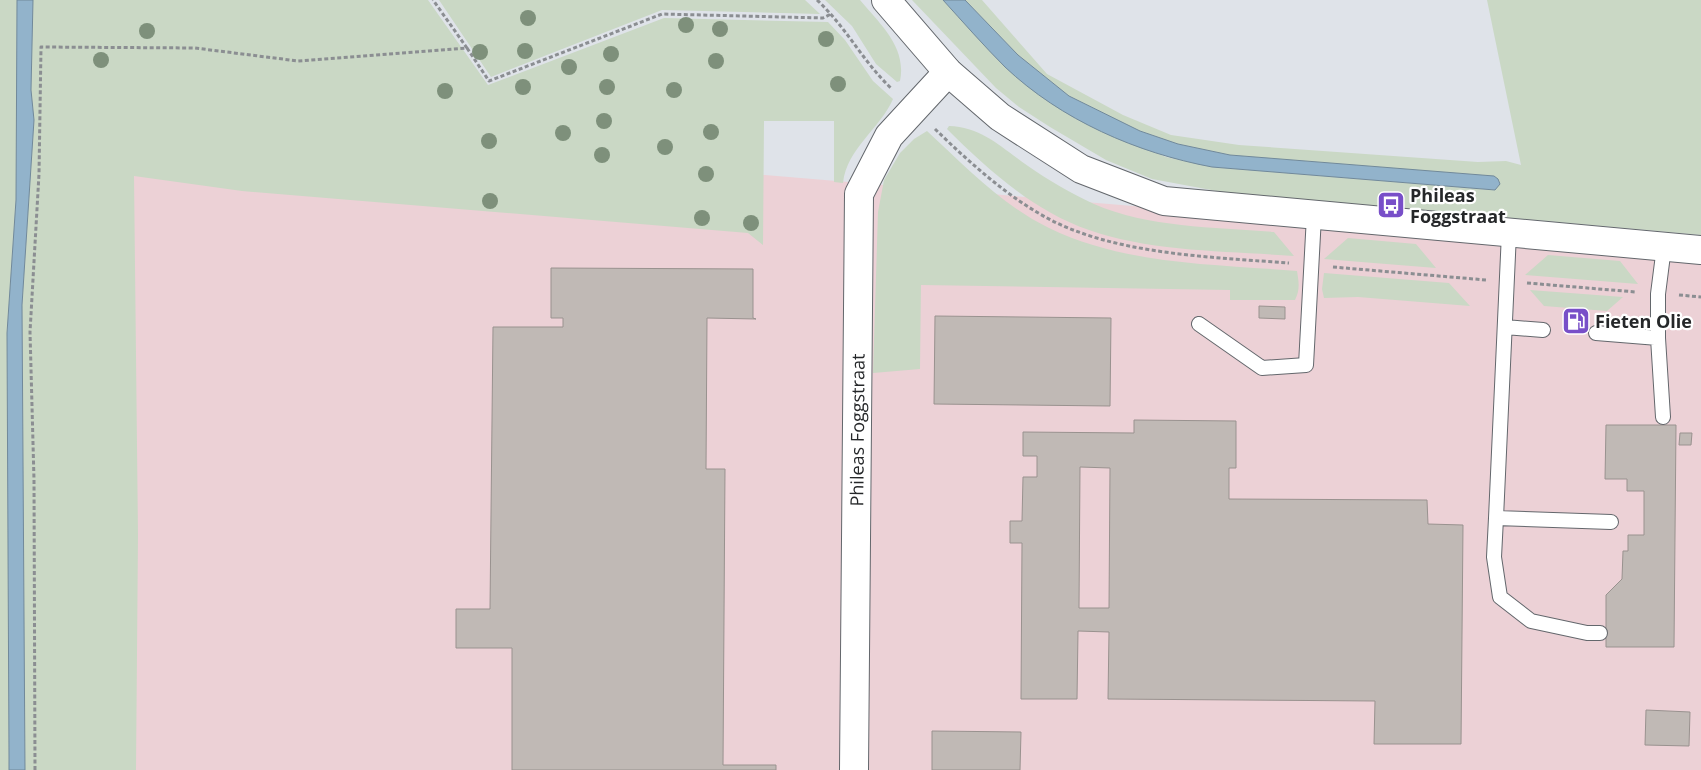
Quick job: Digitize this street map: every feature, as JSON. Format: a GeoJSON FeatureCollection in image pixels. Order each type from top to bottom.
{"type":"FeatureCollection","features":[{"type":"Feature","properties":{"kind":"street"},"geometry":{"type":"LineString","coordinates":[[886,0],[948,72],[1000,117],[1081,169],[1164,201],[1701,250]]}},
{"type":"Feature","properties":{"kind":"street","name":"Phileas Foggstraat"},"geometry":{"type":"LineString","coordinates":[[854,770],[858,194],[889,136],[948,72]]}},
{"type":"Feature","properties":{"kind":"lane"},"geometry":{"type":"LineString","coordinates":[[1199,324],[1262,368],[1306,365],[1314,216]]}},
{"type":"Feature","properties":{"kind":"lane"},"geometry":{"type":"LineString","coordinates":[[1509,233],[1494,557],[1500,597],[1531,621],[1587,633],[1600,633]]}},
{"type":"Feature","properties":{"kind":"lane"},"geometry":{"type":"LineString","coordinates":[[1663,417],[1658,338],[1658,294],[1664,247]]}},
{"type":"Feature","properties":{"kind":"lane"},"geometry":{"type":"LineString","coordinates":[[1505,327],[1542,330]]}},
{"type":"Feature","properties":{"kind":"lane"},"geometry":{"type":"LineString","coordinates":[[1596,333],[1658,338]]}},
{"type":"Feature","properties":{"kind":"lane"},"geometry":{"type":"LineString","coordinates":[[1496,518],[1611,522]]}},
{"type":"Feature","properties":{"kind":"path"},"geometry":{"type":"LineString","coordinates":[[433,0],[489,81],[662,14],[823,18],[831,14]]}},
{"type":"Feature","properties":{"kind":"path"},"geometry":{"type":"LineString","coordinates":[[817,0],[850,35],[868,63],[914,108]]}},
{"type":"Feature","properties":{"kind":"path"},"geometry":{"type":"LineString","coordinates":[[35,770],[34,480],[30,332],[39,174],[41,47],[195,48],[298,61],[467,48]]}},
{"type":"Feature","properties":{"kind":"shaded area"},"geometry":{"type":"Polygon","coordinates":[[[132,122],[1133,206],[1701,257],[1701,770],[130,770],[132,122]]]}},
{"type":"Feature","properties":{"kind":"green space"},"geometry":{"type":"Polygon","coordinates":[[[0,0],[17,0],[16,200],[7,333],[9,770],[0,770],[0,0]]]}},
{"type":"Feature","properties":{"kind":"green space"},"geometry":{"type":"Polygon","coordinates":[[[33,0],[428,0],[488,85],[664,18],[828,22],[845,40],[873,81],[893,99],[851,159],[843,183],[834,182],[834,121],[764,121],[763,245],[748,233],[242,191],[134,176],[138,535],[136,770],[25,770],[22,305],[34,120],[31,90],[33,0]]]}},
{"type":"Feature","properties":{"kind":"green space"},"geometry":{"type":"Polygon","coordinates":[[[439,0],[805,0],[820,14],[662,10],[491,77],[439,0]]]}},
{"type":"Feature","properties":{"kind":"green space"},"geometry":{"type":"Polygon","coordinates":[[[825,0],[860,0],[883,27],[896,47],[900,57],[900,81],[897,82],[876,64],[852,26],[825,0]]]}},
{"type":"Feature","properties":{"kind":"green space"},"geometry":{"type":"Polygon","coordinates":[[[912,0],[943,0],[1005,66],[1044,98],[1075,118],[1166,157],[1212,167],[1494,190],[1490,177],[1230,155],[1178,144],[1140,131],[1069,96],[1018,55],[965,0],[982,0],[1047,74],[1123,115],[1171,135],[1239,145],[1478,162],[1506,161],[1521,165],[1487,0],[1701,0],[1701,235],[1222,192],[1152,179],[1106,160],[1019,107],[996,88],[912,0]]]}},
{"type":"Feature","properties":{"kind":"green space"},"geometry":{"type":"Polygon","coordinates":[[[949,126],[961,127],[982,134],[1052,182],[1077,196],[1115,212],[1137,218],[1182,225],[1274,232],[1294,256],[1164,247],[1138,243],[1089,230],[1049,212],[1013,188],[995,174],[947,129],[949,126]]]}},
{"type":"Feature","properties":{"kind":"green space"},"geometry":{"type":"Polygon","coordinates":[[[927,131],[1000,197],[1049,228],[1078,240],[1139,256],[1170,261],[1297,271],[1299,286],[1295,300],[1230,300],[1230,290],[921,285],[920,369],[873,373],[878,212],[884,180],[900,153],[914,139],[927,131]]]}},
{"type":"Feature","properties":{"kind":"green space"},"geometry":{"type":"Polygon","coordinates":[[[1348,238],[1416,244],[1436,268],[1324,259],[1348,238]]]}},
{"type":"Feature","properties":{"kind":"green space"},"geometry":{"type":"Polygon","coordinates":[[[1548,255],[1620,261],[1638,284],[1525,275],[1548,255]]]}},
{"type":"Feature","properties":{"kind":"green space"},"geometry":{"type":"Polygon","coordinates":[[[1324,273],[1449,283],[1470,306],[1358,297],[1324,298],[1322,289],[1324,273]]]}},
{"type":"Feature","properties":{"kind":"green space"},"geometry":{"type":"Polygon","coordinates":[[[1530,290],[1623,297],[1607,311],[1544,306],[1530,290]]]}},
{"type":"Feature","properties":{"kind":"water"},"geometry":{"type":"Polygon","coordinates":[[[17,0],[33,0],[31,90],[34,120],[22,305],[25,770],[9,770],[7,333],[16,200],[17,0]]]}},
{"type":"Feature","properties":{"kind":"water"},"geometry":{"type":"Polygon","coordinates":[[[943,0],[965,0],[1018,55],[1069,96],[1140,131],[1178,144],[1230,155],[1494,176],[1500,184],[1495,190],[1212,167],[1156,153],[1101,132],[1050,103],[1005,67],[943,0]]]}},
{"type":"Feature","properties":{"kind":"building"},"geometry":{"type":"Polygon","coordinates":[[[551,268],[753,269],[753,318],[756,319],[707,318],[706,469],[725,469],[723,765],[776,765],[776,770],[512,770],[512,648],[456,648],[456,609],[490,609],[493,327],[563,327],[563,318],[551,318],[551,268]]]}},
{"type":"Feature","properties":{"kind":"building"},"geometry":{"type":"Polygon","coordinates":[[[1259,306],[1285,307],[1285,319],[1259,318],[1259,306]]]}},
{"type":"Feature","properties":{"kind":"building"},"geometry":{"type":"Polygon","coordinates":[[[935,316],[1111,318],[1110,406],[934,404],[935,316]]]}},
{"type":"Feature","properties":{"kind":"building"},"geometry":{"type":"Polygon","coordinates":[[[1134,420],[1236,421],[1236,468],[1229,468],[1229,499],[1427,500],[1428,524],[1463,525],[1461,744],[1374,744],[1375,701],[1108,699],[1109,632],[1078,631],[1077,699],[1021,699],[1022,543],[1010,543],[1010,521],[1022,521],[1023,477],[1037,477],[1037,456],[1023,456],[1023,432],[1134,433],[1134,420]],[[1080,467],[1079,608],[1109,608],[1110,468],[1080,467]]]}},
{"type":"Feature","properties":{"kind":"building"},"geometry":{"type":"Polygon","coordinates":[[[1606,425],[1676,425],[1674,647],[1606,647],[1606,595],[1622,579],[1623,551],[1628,551],[1628,535],[1644,535],[1644,491],[1627,491],[1627,479],[1605,479],[1606,425]]]}},
{"type":"Feature","properties":{"kind":"building"},"geometry":{"type":"Polygon","coordinates":[[[1680,433],[1692,433],[1691,445],[1679,445],[1680,433]]]}},
{"type":"Feature","properties":{"kind":"building"},"geometry":{"type":"Polygon","coordinates":[[[1646,710],[1690,712],[1689,746],[1645,745],[1646,710]]]}},
{"type":"Feature","properties":{"kind":"building"},"geometry":{"type":"Polygon","coordinates":[[[932,731],[1021,732],[1020,770],[932,770],[932,731]]]}},
{"type":"Feature","properties":{"kind":"place","name":"Phileas Foggstraat"},"geometry":{"type":"Point","coordinates":[1391,205]}},
{"type":"Feature","properties":{"kind":"place","name":"Fieten Olie"},"geometry":{"type":"Point","coordinates":[1576,321]}}]}
